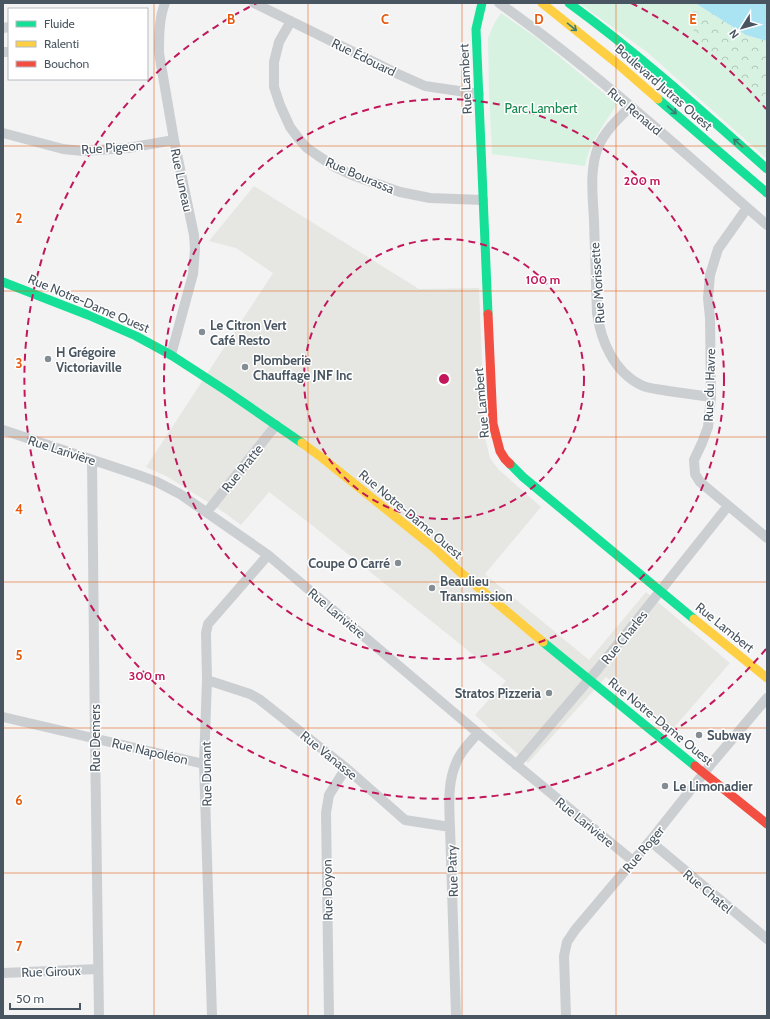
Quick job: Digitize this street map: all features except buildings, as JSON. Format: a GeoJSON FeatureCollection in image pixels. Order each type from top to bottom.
{"type":"FeatureCollection","features":[{"type":"Feature","properties":{"kind":"street","name":"Rue Luneau"},"geometry":{"type":"LineString","coordinates":[[165,3],[160,22],[159,53],[174,140],[194,235],[195,249],[193,274],[171,355]]}},
{"type":"Feature","properties":{"kind":"street","name":"Rue Édouard"},"geometry":{"type":"LineString","coordinates":[[254,3],[398,74],[426,86],[478,94]]}},
{"type":"Feature","properties":{"kind":"street","name":"Rue Lambert"},"geometry":{"type":"LineString","coordinates":[[482,3],[476,29],[478,94],[493,424],[500,451],[505,459],[529,482],[767,678]]}},
{"type":"Feature","properties":{"kind":"street","name":"Rue Renaud"},"geometry":{"type":"LineString","coordinates":[[499,3],[545,36],[767,225]]}},
{"type":"Feature","properties":{"kind":"street","name":"Boulevard Jutras Ouest"},"geometry":{"type":"LineString","coordinates":[[542,3],[619,65],[767,193]]}},
{"type":"Feature","properties":{"kind":"street","name":"Boulevard Jutras Ouest"},"geometry":{"type":"LineString","coordinates":[[569,3],[635,53],[767,169]]}},
{"type":"Feature","properties":{"kind":"street","name":"Rue Bourassa"},"geometry":{"type":"LineString","coordinates":[[291,21],[279,42],[274,62],[274,87],[290,128],[307,148],[316,155],[341,169],[400,192],[430,198],[483,200]]}},
{"type":"Feature","properties":{"kind":"street","name":"Rue Morissette"},"geometry":{"type":"LineString","coordinates":[[630,107],[605,134],[598,148],[594,163],[592,186],[597,313],[602,336],[618,366],[631,379],[641,385],[651,388],[711,397]]}},
{"type":"Feature","properties":{"kind":"street","name":"Rue Pigeon"},"geometry":{"type":"LineString","coordinates":[[3,133],[63,149],[82,151],[128,148],[174,140]]}},
{"type":"Feature","properties":{"kind":"street","name":"Rue du Havre"},"geometry":{"type":"LineString","coordinates":[[747,208],[718,249],[710,275],[708,298],[710,318],[711,397],[708,427],[694,460],[695,474],[700,482],[767,538]]}},
{"type":"Feature","properties":{"kind":"street","name":"Rue Notre-Dame Ouest"},"geometry":{"type":"LineString","coordinates":[[3,282],[101,320],[136,336],[171,355],[276,425],[320,457],[433,547],[460,572],[589,680],[767,824]]}},
{"type":"Feature","properties":{"kind":"street","name":"Rue Pratte"},"geometry":{"type":"LineString","coordinates":[[208,512],[276,425]]}},
{"type":"Feature","properties":{"kind":"street","name":"Rue Larivière"},"geometry":{"type":"LineString","coordinates":[[3,430],[157,482],[180,494],[208,512],[268,555],[516,765],[633,861]]}},
{"type":"Feature","properties":{"kind":"street","name":"Rue Demers"},"geometry":{"type":"LineString","coordinates":[[92,460],[99,1016]]}},
{"type":"Feature","properties":{"kind":"street","name":"Rue Charles"},"geometry":{"type":"LineString","coordinates":[[516,765],[589,680],[661,592],[728,506]]}},
{"type":"Feature","properties":{"kind":"street","name":"Rue Dunant"},"geometry":{"type":"LineString","coordinates":[[212,1016],[204,764],[207,680],[206,633],[208,624],[268,555]]}},
{"type":"Feature","properties":{"kind":"street","name":"Rue Vanasse"},"geometry":{"type":"LineString","coordinates":[[207,680],[250,694],[260,699],[346,768],[405,820],[450,827]]}},
{"type":"Feature","properties":{"kind":"street","name":"Rue Roger"},"geometry":{"type":"LineString","coordinates":[[566,1016],[564,956],[568,942],[575,930],[767,698]]}},
{"type":"Feature","properties":{"kind":"street","name":"Rue Napoléon"},"geometry":{"type":"LineString","coordinates":[[3,717],[204,764]]}},
{"type":"Feature","properties":{"kind":"street","name":"Rue Patry"},"geometry":{"type":"LineString","coordinates":[[456,1016],[448,800],[451,780],[458,758],[478,733]]}},
{"type":"Feature","properties":{"kind":"street","name":"Rue Doyon"},"geometry":{"type":"LineString","coordinates":[[329,1016],[326,813],[329,796],[346,768]]}},
{"type":"Feature","properties":{"kind":"street","name":"Rue Chatel"},"geometry":{"type":"LineString","coordinates":[[650,841],[767,939]]}},
{"type":"Feature","properties":{"kind":"street","name":"Rue Giroux"},"geometry":{"type":"LineString","coordinates":[[3,973],[98,969]]}},
{"type":"Feature","properties":{"kind":"shaded area"},"geometry":{"type":"Polygon","coordinates":[[[254,186],[419,289],[479,288],[485,438],[490,458],[498,469],[541,507],[485,574],[589,660],[646,592],[730,663],[671,731],[606,677],[528,763],[475,715],[506,681],[313,526],[269,492],[241,525],[225,513],[168,477],[146,467],[273,273],[236,248],[209,241],[254,186]]]}},
{"type":"Feature","properties":{"kind":"green space"},"geometry":{"type":"Polygon","coordinates":[[[579,3],[690,3],[692,27],[705,54],[767,100],[767,159],[647,52],[579,3]]]}},
{"type":"Feature","properties":{"kind":"green space"},"geometry":{"type":"Polygon","coordinates":[[[690,3],[695,3],[746,35],[767,41],[767,100],[705,54],[692,27],[690,3]]]}},
{"type":"Feature","properties":{"kind":"green space","name":"Parc Lambert"},"geometry":{"type":"Polygon","coordinates":[[[501,13],[538,39],[617,104],[594,141],[585,166],[492,154],[488,38],[501,13]]]}},
{"type":"Feature","properties":{"kind":"water"},"geometry":{"type":"Polygon","coordinates":[[[695,3],[767,3],[767,41],[746,35],[695,3]]]}},
{"type":"Feature","properties":{"kind":"traffic: fast"},"geometry":{"type":"LineString","coordinates":[[482,3],[476,29],[488,314]]}},
{"type":"Feature","properties":{"kind":"traffic: fast"},"geometry":{"type":"LineString","coordinates":[[569,3],[646,63],[767,169]]}},
{"type":"Feature","properties":{"kind":"traffic: fast"},"geometry":{"type":"LineString","coordinates":[[658,99],[767,193]]}},
{"type":"Feature","properties":{"kind":"traffic: fast"},"geometry":{"type":"LineString","coordinates":[[3,282],[88,315],[136,336],[171,355],[302,443]]}},
{"type":"Feature","properties":{"kind":"traffic: fast"},"geometry":{"type":"LineString","coordinates":[[510,464],[523,477],[694,619]]}},
{"type":"Feature","properties":{"kind":"traffic: fast"},"geometry":{"type":"LineString","coordinates":[[543,642],[695,766]]}},
{"type":"Feature","properties":{"kind":"traffic: slow"},"geometry":{"type":"LineString","coordinates":[[542,3],[619,65],[658,99]]}},
{"type":"Feature","properties":{"kind":"traffic: slow"},"geometry":{"type":"LineString","coordinates":[[302,443],[433,547],[460,572],[543,642]]}},
{"type":"Feature","properties":{"kind":"traffic: slow"},"geometry":{"type":"LineString","coordinates":[[694,619],[767,678]]}},
{"type":"Feature","properties":{"kind":"traffic: jam"},"geometry":{"type":"LineString","coordinates":[[488,314],[493,424],[500,451],[510,464]]}},
{"type":"Feature","properties":{"kind":"traffic: jam"},"geometry":{"type":"LineString","coordinates":[[695,766],[767,824]]}},
{"type":"Feature","properties":{"kind":"place","name":"Le Citron Vert Café Resto"},"geometry":{"type":"Point","coordinates":[202,332]}},
{"type":"Feature","properties":{"kind":"place","name":"H Grégoire Victoriaville"},"geometry":{"type":"Point","coordinates":[48,359]}},
{"type":"Feature","properties":{"kind":"place","name":"Plomberie Chauffage JNF Inc"},"geometry":{"type":"Point","coordinates":[245,367]}},
{"type":"Feature","properties":{"kind":"place","name":"Coupe O Carré"},"geometry":{"type":"Point","coordinates":[398,563]}},
{"type":"Feature","properties":{"kind":"place","name":"Beaulieu Transmission"},"geometry":{"type":"Point","coordinates":[432,588]}},
{"type":"Feature","properties":{"kind":"place","name":"Stratos Pizzeria"},"geometry":{"type":"Point","coordinates":[549,693]}},
{"type":"Feature","properties":{"kind":"place","name":"Subway"},"geometry":{"type":"Point","coordinates":[699,735]}},
{"type":"Feature","properties":{"kind":"place","name":"Le Limonadier"},"geometry":{"type":"Point","coordinates":[665,786]}}]}
